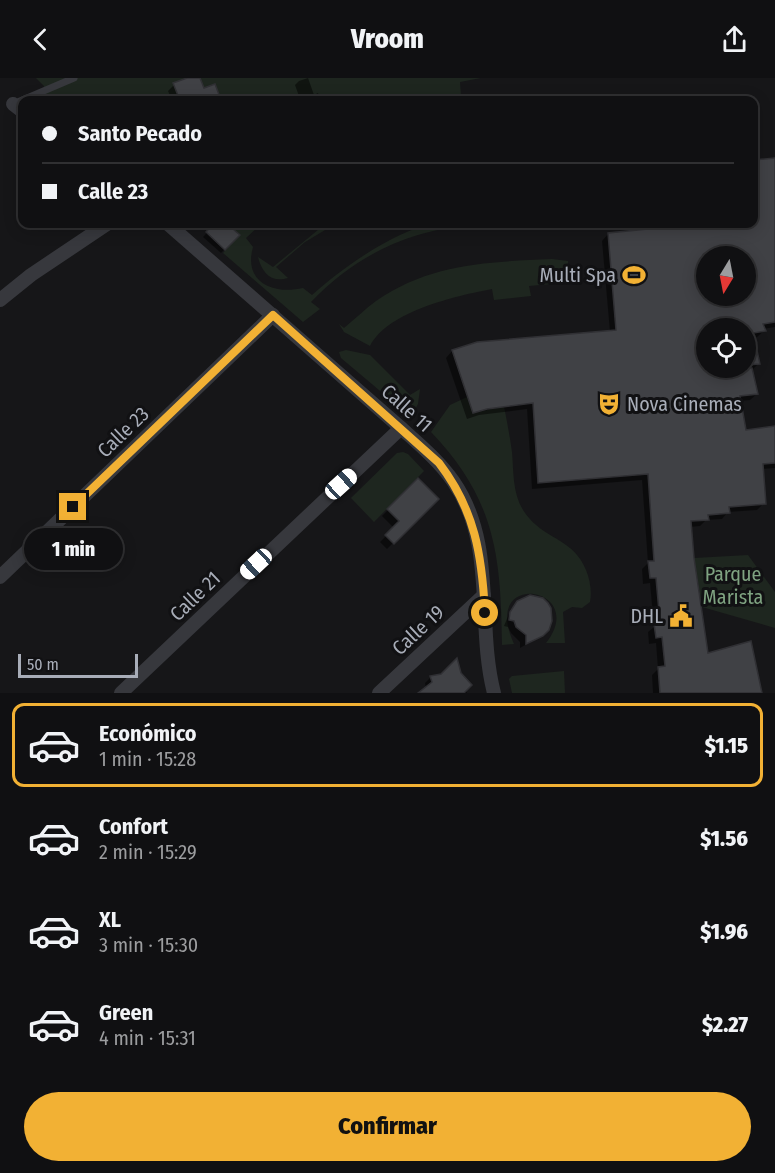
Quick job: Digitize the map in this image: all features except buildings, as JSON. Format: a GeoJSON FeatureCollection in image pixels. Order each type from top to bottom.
{"type":"FeatureCollection","features":[{"type":"Feature","properties":{"kind":"street"},"geometry":{"type":"LineString","coordinates":[[0,300],[32,275],[101,228]]}},
{"type":"Feature","properties":{"kind":"street","name":"Calle 11"},"geometry":{"type":"LineString","coordinates":[[173,228],[401,428],[439,463],[454,483],[477,537],[482,563],[488,664],[494,693]]}},
{"type":"Feature","properties":{"kind":"street","name":"Calle 23"},"geometry":{"type":"LineString","coordinates":[[0,576],[273,315]]}},
{"type":"Feature","properties":{"kind":"street","name":"Calle 21"},"geometry":{"type":"LineString","coordinates":[[121,693],[401,428]]}},
{"type":"Feature","properties":{"kind":"street","name":"Calle 19"},"geometry":{"type":"LineString","coordinates":[[379,693],[484,595]]}},
{"type":"Feature","properties":{"kind":"lane"},"geometry":{"type":"LineString","coordinates":[[40,96],[74,78]]}},
{"type":"Feature","properties":{"kind":"green space"},"geometry":{"type":"Polygon","coordinates":[[[36,78],[481,78],[460,82],[461,96],[42,96],[44,86],[36,78]]]}},
{"type":"Feature","properties":{"kind":"green space"},"geometry":{"type":"Polygon","coordinates":[[[231,228],[257,228],[246,238],[253,247],[252,269],[263,283],[281,289],[303,288],[312,295],[369,252],[402,234],[418,228],[447,228],[386,247],[347,270],[311,302],[320,309],[303,322],[223,253],[239,235],[231,228]]]}},
{"type":"Feature","properties":{"kind":"green space"},"geometry":{"type":"Polygon","coordinates":[[[320,228],[328,228],[305,242],[276,267],[288,278],[272,278],[262,268],[258,257],[273,267],[320,228]]]}},
{"type":"Feature","properties":{"kind":"green space"},"geometry":{"type":"Polygon","coordinates":[[[552,259],[568,261],[568,276],[564,276],[563,283],[529,286],[531,296],[494,300],[492,289],[442,301],[407,314],[392,323],[370,346],[344,332],[339,324],[344,328],[376,301],[397,288],[439,272],[505,261],[552,259]]]}},
{"type":"Feature","properties":{"kind":"green space"},"geometry":{"type":"Polygon","coordinates":[[[346,350],[370,355],[410,395],[420,389],[418,404],[411,417],[341,358],[339,352],[346,350]]]}},
{"type":"Feature","properties":{"kind":"green space"},"geometry":{"type":"Polygon","coordinates":[[[467,397],[474,413],[504,406],[515,487],[523,511],[536,525],[575,552],[586,570],[591,594],[590,602],[582,608],[572,607],[563,612],[565,643],[546,643],[556,624],[555,609],[546,599],[533,594],[520,596],[510,604],[507,620],[514,644],[502,645],[499,583],[490,530],[469,481],[431,432],[450,405],[467,397]]]}},
{"type":"Feature","properties":{"kind":"green space"},"geometry":{"type":"Polygon","coordinates":[[[397,453],[408,454],[424,471],[374,522],[351,498],[397,453]]]}},
{"type":"Feature","properties":{"kind":"green space","name":"Parque Marista"},"geometry":{"type":"Polygon","coordinates":[[[748,555],[775,592],[775,628],[702,607],[694,558],[748,555]]]}},
{"type":"Feature","properties":{"kind":"green space"},"geometry":{"type":"Polygon","coordinates":[[[564,671],[565,693],[512,693],[509,679],[512,676],[564,671]]]}},
{"type":"Feature","properties":{"kind":"place","name":"Multi Spa"},"geometry":{"type":"Point","coordinates":[634,275]}},
{"type":"Feature","properties":{"kind":"place","name":"Nova Cinemas"},"geometry":{"type":"Point","coordinates":[609,404]}},
{"type":"Feature","properties":{"kind":"place","name":"DHL"},"geometry":{"type":"Point","coordinates":[681,616]}},
{"type":"Feature","properties":{"kind":"route"},"geometry":{"type":"LineString","coordinates":[[73,507],[273,315],[439,463],[454,483],[477,537],[482,563],[485,613]]}}]}
